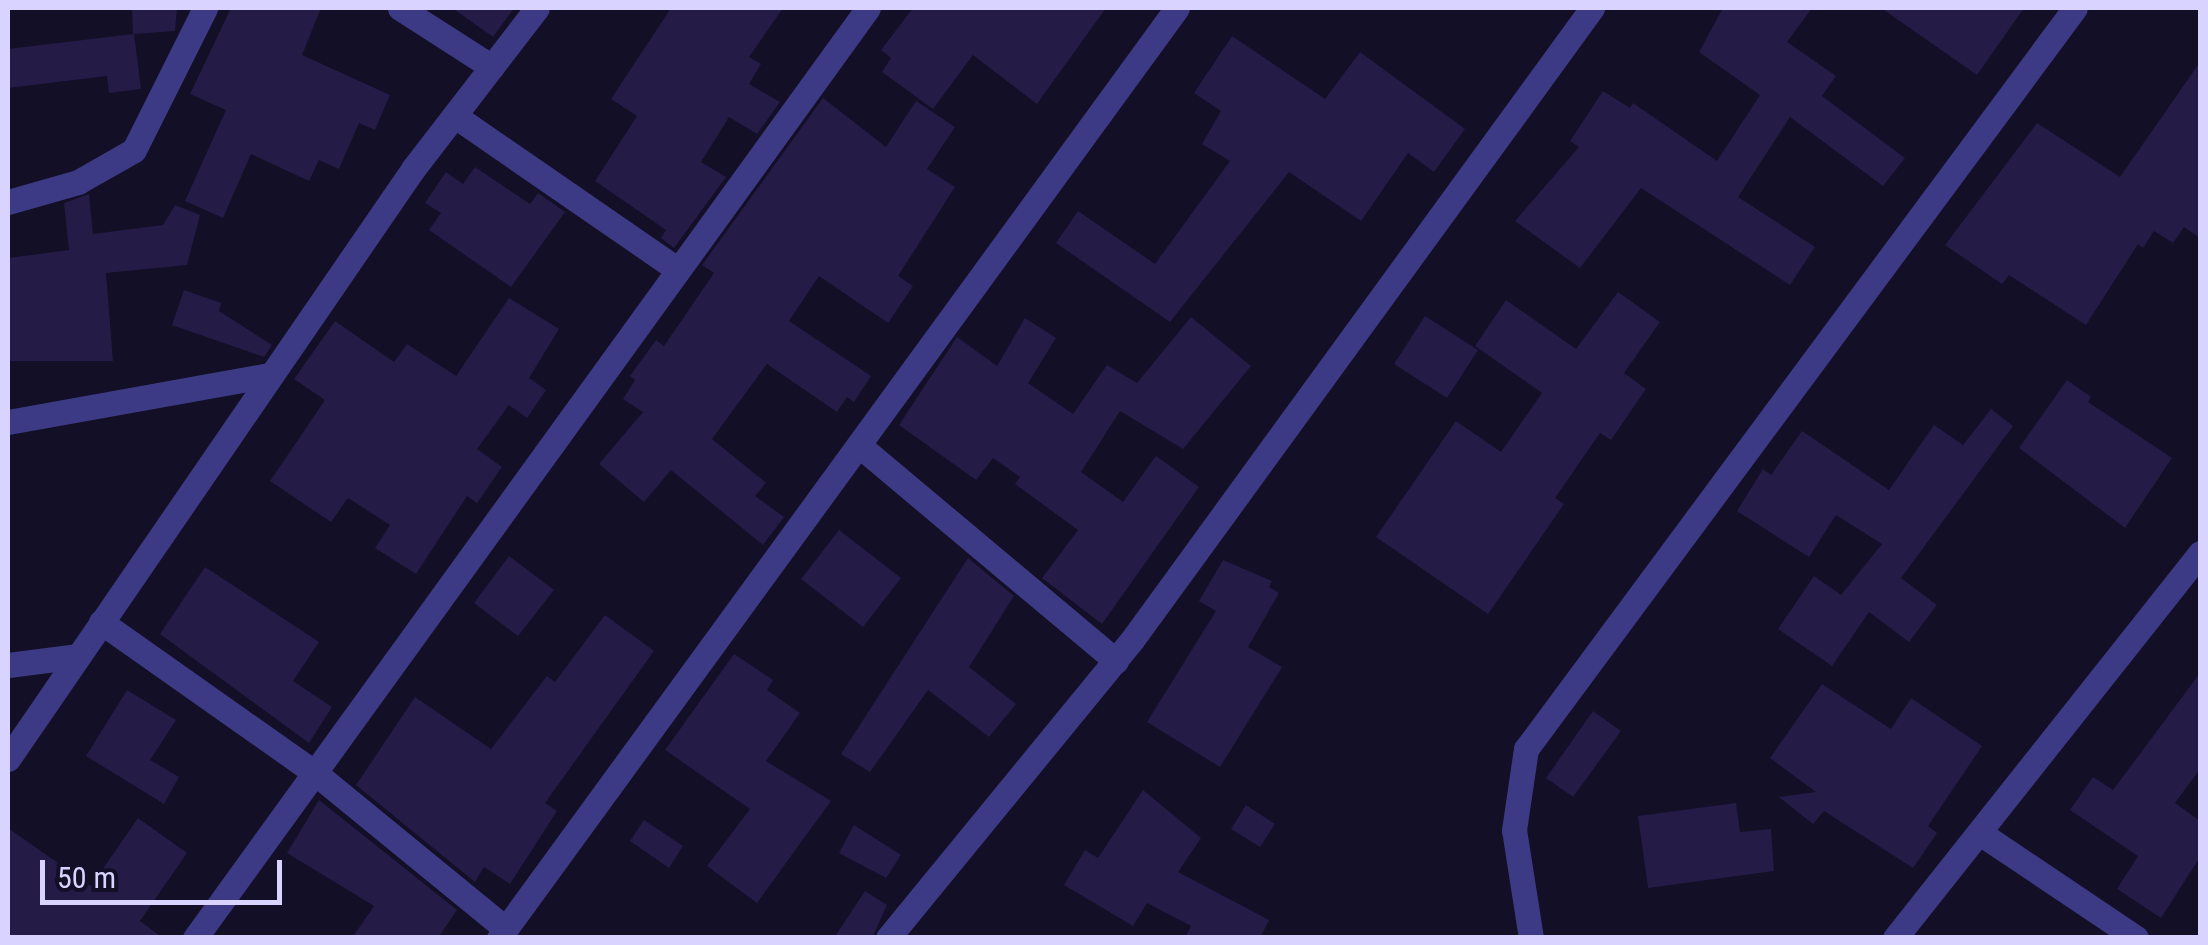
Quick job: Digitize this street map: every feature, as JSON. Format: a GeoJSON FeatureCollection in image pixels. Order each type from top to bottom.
{"type":"FeatureCollection","features":[{"type":"Feature","properties":{"kind":"street"},"geometry":{"type":"LineString","coordinates":[[8,202],[78,182],[134,150],[205,8]]}},
{"type":"Feature","properties":{"kind":"street"},"geometry":{"type":"LineString","coordinates":[[400,8],[492,67]]}},
{"type":"Feature","properties":{"kind":"street"},"geometry":{"type":"LineString","coordinates":[[8,758],[268,375],[536,8]]}},
{"type":"Feature","properties":{"kind":"street"},"geometry":{"type":"LineString","coordinates":[[194,938],[868,8]]}},
{"type":"Feature","properties":{"kind":"street"},"geometry":{"type":"LineString","coordinates":[[101,622],[314,772],[503,933],[861,447],[1177,8]]}},
{"type":"Feature","properties":{"kind":"street"},"geometry":{"type":"LineString","coordinates":[[1530,938],[1514,830],[1526,748],[1806,379],[2074,8]]}},
{"type":"Feature","properties":{"kind":"street"},"geometry":{"type":"LineString","coordinates":[[888,938],[1116,660],[1590,9]]}},
{"type":"Feature","properties":{"kind":"street"},"geometry":{"type":"LineString","coordinates":[[455,116],[678,270]]}},
{"type":"Feature","properties":{"kind":"street"},"geometry":{"type":"LineString","coordinates":[[8,422],[268,375]]}},
{"type":"Feature","properties":{"kind":"street"},"geometry":{"type":"LineString","coordinates":[[861,447],[1116,660]]}},
{"type":"Feature","properties":{"kind":"street"},"geometry":{"type":"LineString","coordinates":[[1894,938],[2200,552]]}},
{"type":"Feature","properties":{"kind":"street"},"geometry":{"type":"LineString","coordinates":[[8,664],[78,656]]}},
{"type":"Feature","properties":{"kind":"street"},"geometry":{"type":"LineString","coordinates":[[1980,833],[2136,938]]}},
{"type":"Feature","properties":{"kind":"building"},"geometry":{"type":"Polygon","coordinates":[[[132,8],[177,8],[175,31],[134,34],[141,89],[109,93],[107,76],[8,88],[8,49],[133,34],[132,8]]]}},
{"type":"Feature","properties":{"kind":"building"},"geometry":{"type":"Polygon","coordinates":[[[231,8],[321,8],[302,55],[390,95],[375,130],[359,123],[339,169],[319,160],[309,181],[251,154],[223,218],[185,201],[226,110],[190,94],[231,8]]]}},
{"type":"Feature","properties":{"kind":"building"},"geometry":{"type":"Polygon","coordinates":[[[452,8],[514,8],[493,37],[452,8]]]}},
{"type":"Feature","properties":{"kind":"building"},"geometry":{"type":"Polygon","coordinates":[[[671,8],[783,8],[749,57],[761,64],[749,84],[780,102],[757,134],[729,117],[701,162],[726,177],[674,248],[661,238],[666,230],[595,181],[637,116],[611,99],[671,8]]]}},
{"type":"Feature","properties":{"kind":"building"},"geometry":{"type":"Polygon","coordinates":[[[913,8],[1106,8],[1037,104],[973,55],[933,109],[882,72],[891,58],[881,50],[913,8]]]}},
{"type":"Feature","properties":{"kind":"building"},"geometry":{"type":"Polygon","coordinates":[[[1723,8],[1812,8],[1787,42],[1836,76],[1822,96],[1905,158],[1883,186],[1790,117],[1738,197],[1815,247],[1790,285],[1641,188],[1580,268],[1515,221],[1579,147],[1570,141],[1603,91],[1630,108],[1633,103],[1717,161],[1760,95],[1699,52],[1723,8]]]}},
{"type":"Feature","properties":{"kind":"building"},"geometry":{"type":"Polygon","coordinates":[[[1881,8],[2024,8],[1977,75],[1881,8]]]}},
{"type":"Feature","properties":{"kind":"building"},"geometry":{"type":"Polygon","coordinates":[[[1232,36],[1325,99],[1360,52],[1465,129],[1434,172],[1408,153],[1361,221],[1289,172],[1170,322],[1056,243],[1078,211],[1155,264],[1230,161],[1202,144],[1221,111],[1194,93],[1232,36]]]}},
{"type":"Feature","properties":{"kind":"building"},"geometry":{"type":"Polygon","coordinates":[[[2200,62],[2200,238],[2184,227],[2173,243],[2154,231],[2143,248],[2138,244],[2086,325],[2009,275],[2002,284],[1945,245],[2037,123],[2120,177],[2200,62]]]}},
{"type":"Feature","properties":{"kind":"building"},"geometry":{"type":"Polygon","coordinates":[[[823,98],[886,147],[916,101],[955,127],[927,169],[955,187],[898,276],[913,286],[888,323],[819,276],[789,321],[871,376],[854,402],[847,397],[837,412],[767,364],[712,439],[766,483],[755,496],[784,517],[763,545],[671,470],[644,502],[599,464],[643,412],[623,399],[635,380],[630,376],[656,340],[664,346],[714,273],[702,265],[823,98]]]}},
{"type":"Feature","properties":{"kind":"building"},"geometry":{"type":"Polygon","coordinates":[[[475,167],[530,204],[538,193],[565,212],[511,287],[429,230],[441,213],[425,203],[446,172],[463,184],[475,167]]]}},
{"type":"Feature","properties":{"kind":"building"},"geometry":{"type":"Polygon","coordinates":[[[89,194],[93,234],[163,225],[175,205],[200,215],[187,265],[106,273],[113,361],[8,361],[8,258],[69,250],[64,203],[89,194]]]}},
{"type":"Feature","properties":{"kind":"building"},"geometry":{"type":"Polygon","coordinates":[[[184,290],[221,303],[219,311],[272,345],[264,357],[172,325],[184,290]]]}},
{"type":"Feature","properties":{"kind":"building"},"geometry":{"type":"Polygon","coordinates":[[[1618,292],[1660,322],[1624,373],[1646,389],[1611,440],[1600,433],[1555,498],[1564,504],[1488,614],[1376,537],[1456,421],[1501,452],[1542,393],[1475,346],[1506,300],[1576,349],[1618,292]]]}},
{"type":"Feature","properties":{"kind":"building"},"geometry":{"type":"Polygon","coordinates":[[[509,298],[559,329],[529,378],[546,390],[527,418],[509,405],[477,449],[502,467],[477,503],[467,496],[416,574],[375,548],[390,525],[348,498],[331,522],[270,481],[325,400],[294,379],[335,321],[394,362],[407,344],[456,376],[509,298]]]}},
{"type":"Feature","properties":{"kind":"building"},"geometry":{"type":"Polygon","coordinates":[[[1425,316],[1478,350],[1447,398],[1394,364],[1425,316]]]}},
{"type":"Feature","properties":{"kind":"building"},"geometry":{"type":"Polygon","coordinates":[[[1191,317],[1251,366],[1183,449],[1120,411],[1081,472],[1123,502],[1156,456],[1199,487],[1102,624],[1042,578],[1078,530],[1015,484],[1020,477],[993,458],[976,480],[899,425],[957,337],[997,366],[1025,318],[1056,338],[1028,383],[1073,414],[1107,365],[1137,383],[1191,317]]]}},
{"type":"Feature","properties":{"kind":"building"},"geometry":{"type":"Polygon","coordinates":[[[2067,380],[2091,397],[2088,402],[2172,458],[2125,528],[2019,448],[2067,380]]]}},
{"type":"Feature","properties":{"kind":"building"},"geometry":{"type":"Polygon","coordinates":[[[1991,409],[2013,426],[1901,578],[1937,605],[1909,642],[1869,612],[1832,666],[1778,629],[1814,576],[1841,595],[1882,544],[1836,515],[1809,557],[1737,511],[1763,469],[1771,475],[1802,431],[1889,490],[1934,425],[1963,445],[1991,409]]]}},
{"type":"Feature","properties":{"kind":"building"},"geometry":{"type":"Polygon","coordinates":[[[839,530],[901,578],[863,627],[801,579],[839,530]]]}},
{"type":"Feature","properties":{"kind":"building"},"geometry":{"type":"Polygon","coordinates":[[[509,556],[554,590],[518,636],[474,603],[509,556]]]}},
{"type":"Feature","properties":{"kind":"building"},"geometry":{"type":"Polygon","coordinates":[[[968,558],[1014,596],[969,667],[1016,704],[989,737],[928,690],[870,772],[841,754],[968,558]]]}},
{"type":"Feature","properties":{"kind":"building"},"geometry":{"type":"Polygon","coordinates":[[[1223,560],[1272,581],[1269,587],[1279,593],[1248,647],[1282,667],[1220,767],[1147,722],[1216,611],[1199,601],[1223,560]]]}},
{"type":"Feature","properties":{"kind":"building"},"geometry":{"type":"Polygon","coordinates":[[[205,567],[319,642],[293,681],[332,707],[309,743],[160,634],[205,567]]]}},
{"type":"Feature","properties":{"kind":"building"},"geometry":{"type":"Polygon","coordinates":[[[605,615],[654,651],[545,803],[557,811],[510,884],[484,867],[475,882],[356,785],[415,697],[491,749],[547,676],[555,682],[605,615]]]}},
{"type":"Feature","properties":{"kind":"building"},"geometry":{"type":"Polygon","coordinates":[[[734,654],[773,680],[767,690],[800,713],[766,761],[831,801],[757,903],[707,866],[750,809],[665,750],[734,654]]]}},
{"type":"Feature","properties":{"kind":"building"},"geometry":{"type":"Polygon","coordinates":[[[2200,673],[2200,769],[2175,803],[2200,821],[2200,857],[2161,918],[2117,889],[2138,856],[2070,810],[2093,777],[2113,790],[2200,673]]]}},
{"type":"Feature","properties":{"kind":"building"},"geometry":{"type":"Polygon","coordinates":[[[1822,684],[1891,729],[1911,698],[1982,746],[1928,826],[1937,833],[1913,868],[1824,811],[1813,824],[1779,797],[1816,792],[1770,758],[1822,684]]]}},
{"type":"Feature","properties":{"kind":"building"},"geometry":{"type":"Polygon","coordinates":[[[127,690],[176,720],[150,760],[179,777],[164,804],[86,756],[127,690]]]}},
{"type":"Feature","properties":{"kind":"building"},"geometry":{"type":"Polygon","coordinates":[[[1593,711],[1621,731],[1573,797],[1546,778],[1593,711]]]}},
{"type":"Feature","properties":{"kind":"building"},"geometry":{"type":"Polygon","coordinates":[[[1143,790],[1201,838],[1178,872],[1269,920],[1260,938],[1185,938],[1191,926],[1147,903],[1133,926],[1064,885],[1085,850],[1098,858],[1143,790]]]}},
{"type":"Feature","properties":{"kind":"building"},"geometry":{"type":"Polygon","coordinates":[[[319,800],[457,910],[438,938],[352,938],[374,906],[287,853],[319,800]]]}},
{"type":"Feature","properties":{"kind":"building"},"geometry":{"type":"Polygon","coordinates":[[[1736,803],[1740,832],[1771,829],[1774,871],[1648,888],[1638,816],[1736,803]]]}},
{"type":"Feature","properties":{"kind":"building"},"geometry":{"type":"Polygon","coordinates":[[[1246,805],[1275,824],[1260,847],[1231,829],[1246,805]]]}},
{"type":"Feature","properties":{"kind":"building"},"geometry":{"type":"Polygon","coordinates":[[[138,818],[187,853],[140,921],[163,938],[8,938],[8,828],[91,886],[138,818]]]}},
{"type":"Feature","properties":{"kind":"building"},"geometry":{"type":"Polygon","coordinates":[[[644,820],[683,846],[669,868],[630,841],[644,820]]]}},
{"type":"Feature","properties":{"kind":"building"},"geometry":{"type":"Polygon","coordinates":[[[854,825],[901,855],[886,878],[839,853],[854,825]]]}},
{"type":"Feature","properties":{"kind":"building"},"geometry":{"type":"Polygon","coordinates":[[[865,891],[887,905],[872,938],[834,938],[865,891]]]}}]}
